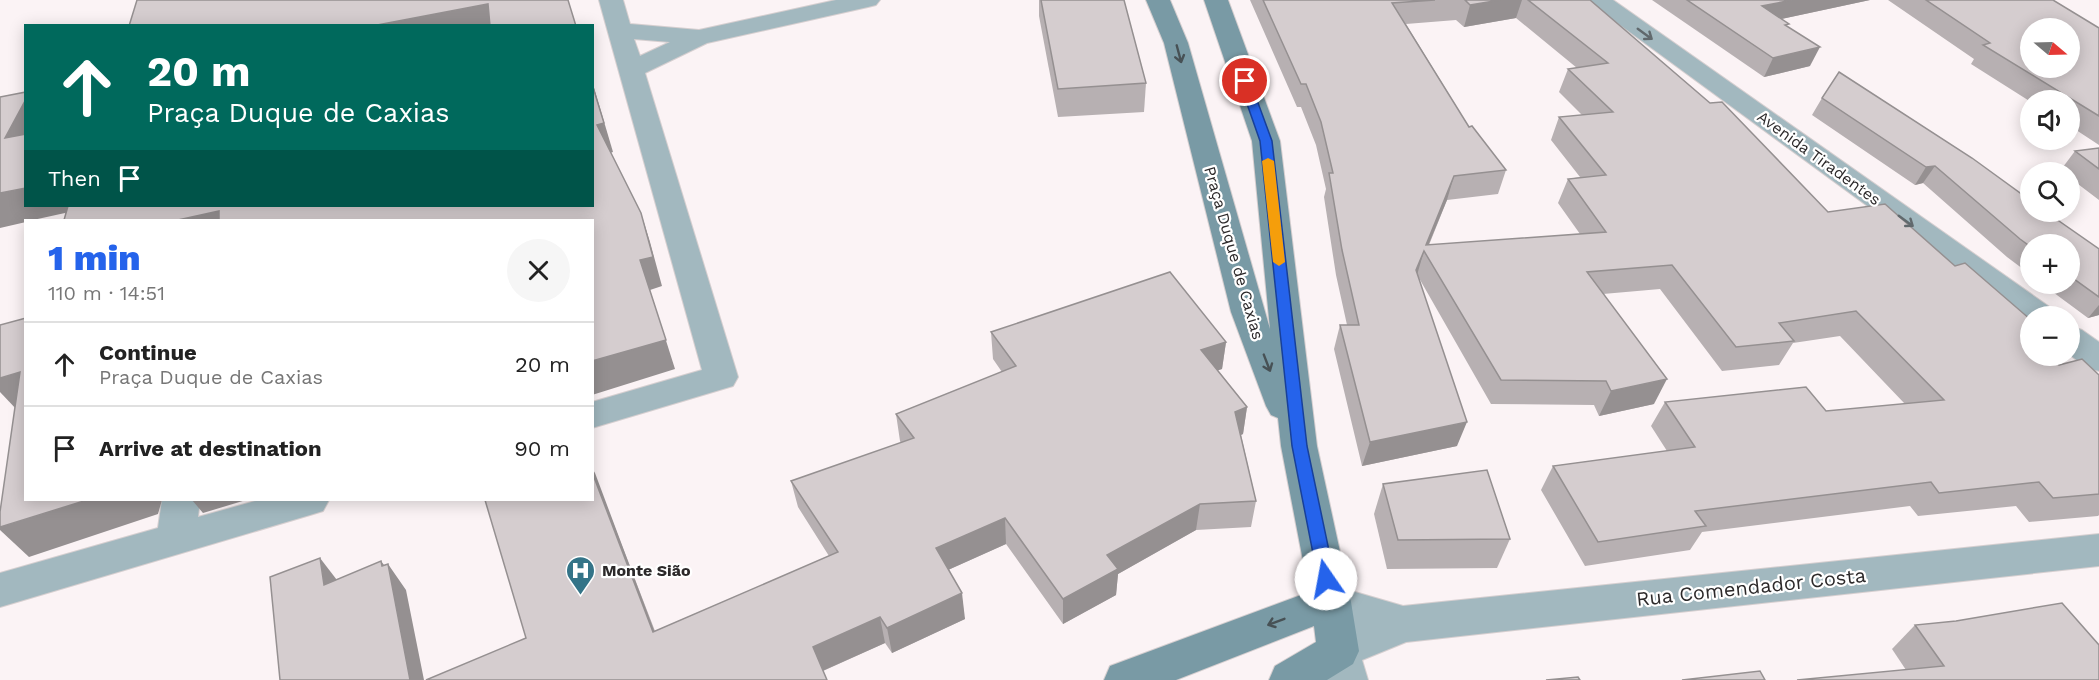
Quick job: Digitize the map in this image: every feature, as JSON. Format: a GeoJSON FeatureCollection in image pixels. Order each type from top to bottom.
{"type":"FeatureCollection","features":[{"type":"Feature","properties":{"kind":"main road","name":"Praça Duque de Caxias"},"geometry":{"type":"LineString","coordinates":[[1158,0],[1176,43],[1247,312],[1299,446]]}},
{"type":"Feature","properties":{"kind":"main road","name":"Praça Duque de Caxias"},"geometry":{"type":"LineString","coordinates":[[1216,0],[1266,141],[1299,446]]}},
{"type":"Feature","properties":{"kind":"main road"},"geometry":{"type":"LineString","coordinates":[[1290,680],[1342,666],[1299,446]]}},
{"type":"Feature","properties":{"kind":"main road"},"geometry":{"type":"LineString","coordinates":[[1125,680],[1331,602]]}},
{"type":"Feature","properties":{"kind":"street"},"geometry":{"type":"LineString","coordinates":[[594,414],[721,377],[611,0]]}},
{"type":"Feature","properties":{"kind":"street"},"geometry":{"type":"LineString","coordinates":[[632,70],[699,37],[868,0]]}},
{"type":"Feature","properties":{"kind":"street","name":"Avenida Tiradentes"},"geometry":{"type":"LineString","coordinates":[[1598,0],[2026,306]]}},
{"type":"Feature","properties":{"kind":"street"},"geometry":{"type":"LineString","coordinates":[[620,30],[699,37]]}},
{"type":"Feature","properties":{"kind":"street"},"geometry":{"type":"LineString","coordinates":[[2080,345],[2099,359]]}},
{"type":"Feature","properties":{"kind":"street"},"geometry":{"type":"LineString","coordinates":[[176,539],[181,501]]}},
{"type":"Feature","properties":{"kind":"street"},"geometry":{"type":"LineString","coordinates":[[4,590],[307,501]]}},
{"type":"Feature","properties":{"kind":"street","name":"Rua Comendador Costa"},"geometry":{"type":"LineString","coordinates":[[1331,602],[1403,624],[2099,550]]}},
{"type":"Feature","properties":{"kind":"street","name":"Rua Comendador Costa"},"geometry":{"type":"LineString","coordinates":[[1342,666],[1403,624]]}},
{"type":"Feature","properties":{"kind":"building"},"geometry":{"type":"Polygon","coordinates":[[[137,0],[568,0],[575,24],[490,24],[488,4],[383,24],[130,24],[137,0]]]}},
{"type":"Feature","properties":{"kind":"building"},"geometry":{"type":"Polygon","coordinates":[[[1041,0],[1124,0],[1146,83],[1058,89],[1041,0]]]}},
{"type":"Feature","properties":{"kind":"building"},"geometry":{"type":"Polygon","coordinates":[[[1263,0],[1435,0],[1392,3],[1469,127],[1472,126],[1506,170],[1454,176],[1426,245],[1606,232],[1568,179],[1606,175],[1559,117],[1613,112],[1568,69],[1608,63],[1528,0],[1590,0],[1710,103],[1722,102],[1828,212],[1885,204],[1955,266],[1965,263],[2020,310],[2020,366],[2080,366],[2082,359],[2099,375],[2099,494],[2053,498],[2039,482],[1939,493],[1931,482],[1695,511],[1706,526],[1598,542],[1553,466],[1695,447],[1665,402],[1806,387],[1826,411],[1944,400],[1856,311],[1779,323],[1794,341],[1736,347],[1672,265],[1587,272],[1667,379],[1611,391],[1606,381],[1501,380],[1424,251],[1416,270],[1467,422],[1370,442],[1340,325],[1359,325],[1342,250],[1329,173],[1333,173],[1321,122],[1306,84],[1301,84],[1263,0]]]}},
{"type":"Feature","properties":{"kind":"building"},"geometry":{"type":"Polygon","coordinates":[[[1465,0],[1500,0],[1470,5],[1465,0]]]}},
{"type":"Feature","properties":{"kind":"building"},"geometry":{"type":"Polygon","coordinates":[[[1687,0],[1792,0],[1762,6],[1789,24],[1785,25],[1820,47],[1773,58],[1687,0]]]}},
{"type":"Feature","properties":{"kind":"building"},"geometry":{"type":"Polygon","coordinates":[[[1926,0],[2053,0],[2099,28],[2099,116],[2080,104],[2080,90],[2057,90],[2037,78],[2080,78],[2080,18],[2020,18],[2020,68],[1983,45],[1990,43],[1926,0]]]}},
{"type":"Feature","properties":{"kind":"building"},"geometry":{"type":"Polygon","coordinates":[[[1839,72],[1972,158],[2020,193],[2020,222],[2060,222],[2078,234],[2020,234],[2020,239],[1935,166],[1926,167],[1822,98],[1839,72]]]}},
{"type":"Feature","properties":{"kind":"building"},"geometry":{"type":"Polygon","coordinates":[[[594,90],[604,123],[597,125],[641,213],[653,257],[640,260],[666,340],[594,360],[594,219],[219,219],[219,211],[183,219],[64,219],[68,207],[594,207],[594,90]]]}},
{"type":"Feature","properties":{"kind":"building"},"geometry":{"type":"Polygon","coordinates":[[[24,92],[24,103],[5,138],[24,134],[24,188],[0,193],[0,97],[24,92]]]}},
{"type":"Feature","properties":{"kind":"building"},"geometry":{"type":"Polygon","coordinates":[[[2099,148],[2099,169],[2075,151],[2099,148]]]}},
{"type":"Feature","properties":{"kind":"building"},"geometry":{"type":"Polygon","coordinates":[[[2080,236],[2099,249],[2099,297],[2080,283],[2080,236]]]}},
{"type":"Feature","properties":{"kind":"building"},"geometry":{"type":"Polygon","coordinates":[[[1170,272],[1226,342],[1201,350],[1247,407],[1235,412],[1256,501],[1200,504],[1107,555],[1118,569],[1063,599],[1005,518],[936,548],[962,593],[887,628],[880,617],[813,647],[827,680],[426,680],[526,638],[485,501],[594,501],[594,477],[653,632],[838,552],[791,481],[914,438],[896,414],[1016,366],[991,332],[1170,272]]]}},
{"type":"Feature","properties":{"kind":"building"},"geometry":{"type":"Polygon","coordinates":[[[24,319],[24,501],[84,501],[0,527],[0,512],[20,372],[0,378],[0,325],[24,319]]]}},
{"type":"Feature","properties":{"kind":"building"},"geometry":{"type":"Polygon","coordinates":[[[1487,470],[1510,539],[1398,540],[1383,484],[1487,470]]]}},
{"type":"Feature","properties":{"kind":"building"},"geometry":{"type":"Polygon","coordinates":[[[320,558],[324,585],[381,561],[382,566],[388,564],[410,680],[280,680],[270,577],[320,558]]]}},
{"type":"Feature","properties":{"kind":"building"},"geometry":{"type":"Polygon","coordinates":[[[2062,603],[2099,645],[2099,680],[1797,680],[1944,666],[1915,625],[1956,621],[2062,603]]]}},
{"type":"Feature","properties":{"kind":"building"},"geometry":{"type":"Polygon","coordinates":[[[1760,671],[1765,680],[1682,680],[1760,671]]]}},
{"type":"Feature","properties":{"kind":"building"},"geometry":{"type":"Polygon","coordinates":[[[1578,677],[1580,680],[1546,680],[1578,677]]]}},
{"type":"Feature","properties":{"kind":"slow traffic"},"geometry":{"type":"LineString","coordinates":[[1268,161],[1279,262]]}},
{"type":"Feature","properties":{"kind":"place","name":"Monte Sião"},"geometry":{"type":"Point","coordinates":[581,596]}},
{"type":"Feature","properties":{"kind":"route"},"geometry":{"type":"LineString","coordinates":[[1245,81],[1266,141],[1299,446],[1326,579]]}}]}
